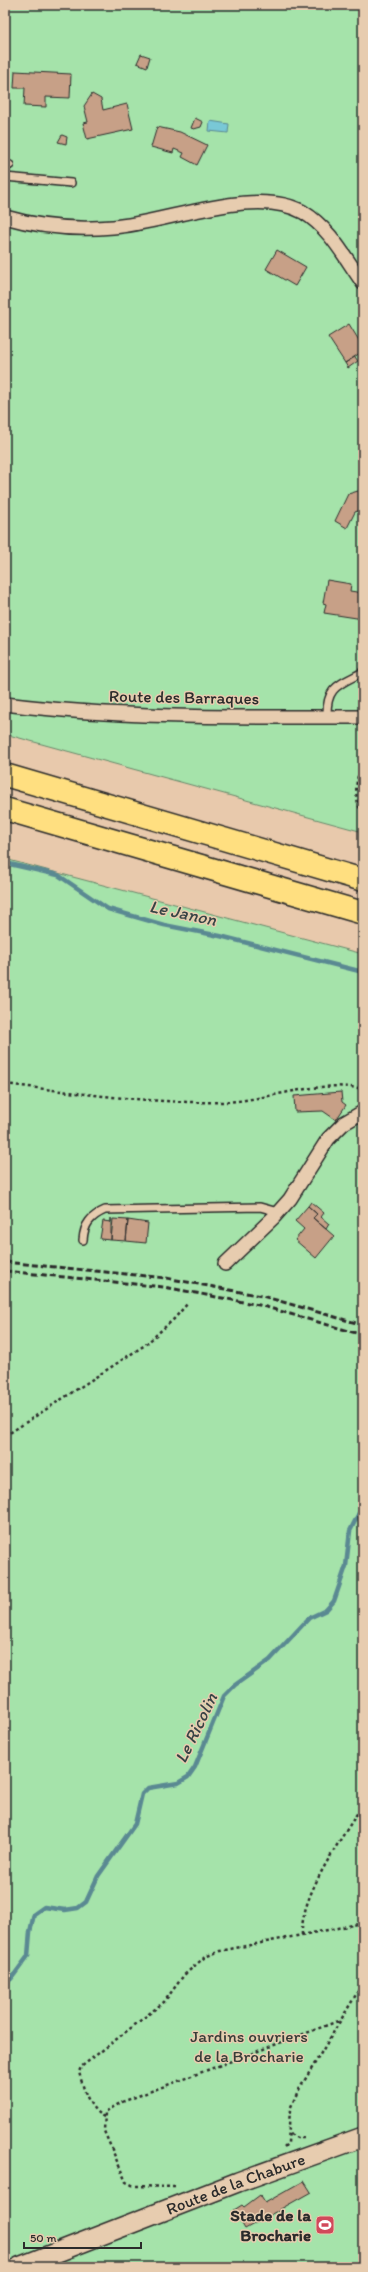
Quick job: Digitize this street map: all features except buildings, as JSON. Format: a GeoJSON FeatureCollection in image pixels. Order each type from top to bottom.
{"type":"FeatureCollection","features":[{"type":"Feature","properties":{"kind":"highway"},"geometry":{"type":"LineString","coordinates":[[5,775],[363,880]]}},
{"type":"Feature","properties":{"kind":"highway"},"geometry":{"type":"LineString","coordinates":[[5,809],[363,913]]}},
{"type":"Feature","properties":{"kind":"main road","name":"Route de la Chabure"},"geometry":{"type":"LineString","coordinates":[[19,2267],[246,2179],[363,2137]]}},
{"type":"Feature","properties":{"kind":"street"},"geometry":{"type":"LineString","coordinates":[[5,217],[40,225],[113,227],[235,204],[276,203],[295,208],[318,224],[336,243],[363,283]]}},
{"type":"Feature","properties":{"kind":"street","name":"Route des Barraques"},"geometry":{"type":"LineString","coordinates":[[5,704],[68,712],[363,717]]}},
{"type":"Feature","properties":{"kind":"street"},"geometry":{"type":"LineString","coordinates":[[225,1264],[290,1199],[328,1139],[344,1123],[363,1112]]}},
{"type":"Feature","properties":{"kind":"lane"},"geometry":{"type":"LineString","coordinates":[[5,177],[70,183]]}},
{"type":"Feature","properties":{"kind":"lane"},"geometry":{"type":"LineString","coordinates":[[327,717],[328,697],[331,691],[363,672]]}},
{"type":"Feature","properties":{"kind":"lane"},"geometry":{"type":"LineString","coordinates":[[83,1240],[86,1224],[97,1214],[106,1210],[260,1207],[278,1212]]}},
{"type":"Feature","properties":{"kind":"path"},"geometry":{"type":"LineString","coordinates":[[363,765],[358,781],[356,796],[358,807],[363,814]]}},
{"type":"Feature","properties":{"kind":"path"},"geometry":{"type":"LineString","coordinates":[[5,1084],[135,1101],[183,1102],[227,1102],[294,1090],[339,1087],[363,1089]]}},
{"type":"Feature","properties":{"kind":"path"},"geometry":{"type":"LineString","coordinates":[[5,1436],[145,1345],[174,1319],[188,1303]]}},
{"type":"Feature","properties":{"kind":"path"},"geometry":{"type":"LineString","coordinates":[[302,1935],[302,1921],[305,1908],[315,1885],[363,1804]]}},
{"type":"Feature","properties":{"kind":"path"},"geometry":{"type":"LineString","coordinates":[[104,2117],[98,2114],[90,2101],[79,2072],[81,2067],[164,2002],[184,1974],[194,1964],[205,1957],[220,1951],[363,1923]]}},
{"type":"Feature","properties":{"kind":"path"},"geometry":{"type":"LineString","coordinates":[[279,2149],[288,2143],[290,2109],[297,2093],[363,1983]]}},
{"type":"Feature","properties":{"kind":"path"},"geometry":{"type":"LineString","coordinates":[[182,2186],[134,2186],[126,2182],[104,2131],[105,2112],[122,2102],[341,2020]]}},
{"type":"Feature","properties":{"kind":"green space"},"geometry":{"type":"Polygon","coordinates":[[[5,5],[363,5],[363,832],[5,734],[5,5]]]}},
{"type":"Feature","properties":{"kind":"green space","name":"Jardins ouvriers de la Brocharie"},"geometry":{"type":"Polygon","coordinates":[[[5,859],[363,954],[363,2267],[5,2267],[5,859]]]}},
{"type":"Feature","properties":{"kind":"water"},"geometry":{"type":"Polygon","coordinates":[[[210,121],[229,124],[228,133],[209,131],[210,121]]]}},
{"type":"Feature","properties":{"kind":"waterway","name":"Le Janon"},"geometry":{"type":"LineString","coordinates":[[5,863],[58,875],[108,909],[164,925],[220,936],[363,972]]}},
{"type":"Feature","properties":{"kind":"waterway","name":"Le Ricolin"},"geometry":{"type":"LineString","coordinates":[[5,1981],[11,1979],[28,1956],[30,1932],[34,1914],[44,1907],[65,1910],[78,1908],[86,1902],[98,1876],[135,1824],[142,1794],[148,1788],[178,1783],[188,1777],[195,1767],[224,1696],[235,1685],[270,1660],[309,1618],[326,1610],[334,1601],[346,1566],[350,1531],[359,1513],[363,1511]]}},
{"type":"Feature","properties":{"kind":"railway"},"geometry":{"type":"LineString","coordinates":[[5,1262],[166,1278],[262,1296],[363,1325]]}},
{"type":"Feature","properties":{"kind":"railway"},"geometry":{"type":"LineString","coordinates":[[5,1271],[164,1287],[259,1305],[363,1335]]}},
{"type":"Feature","properties":{"kind":"place","name":"Stade de la Brocharie"},"geometry":{"type":"Point","coordinates":[325,2225]}}]}
